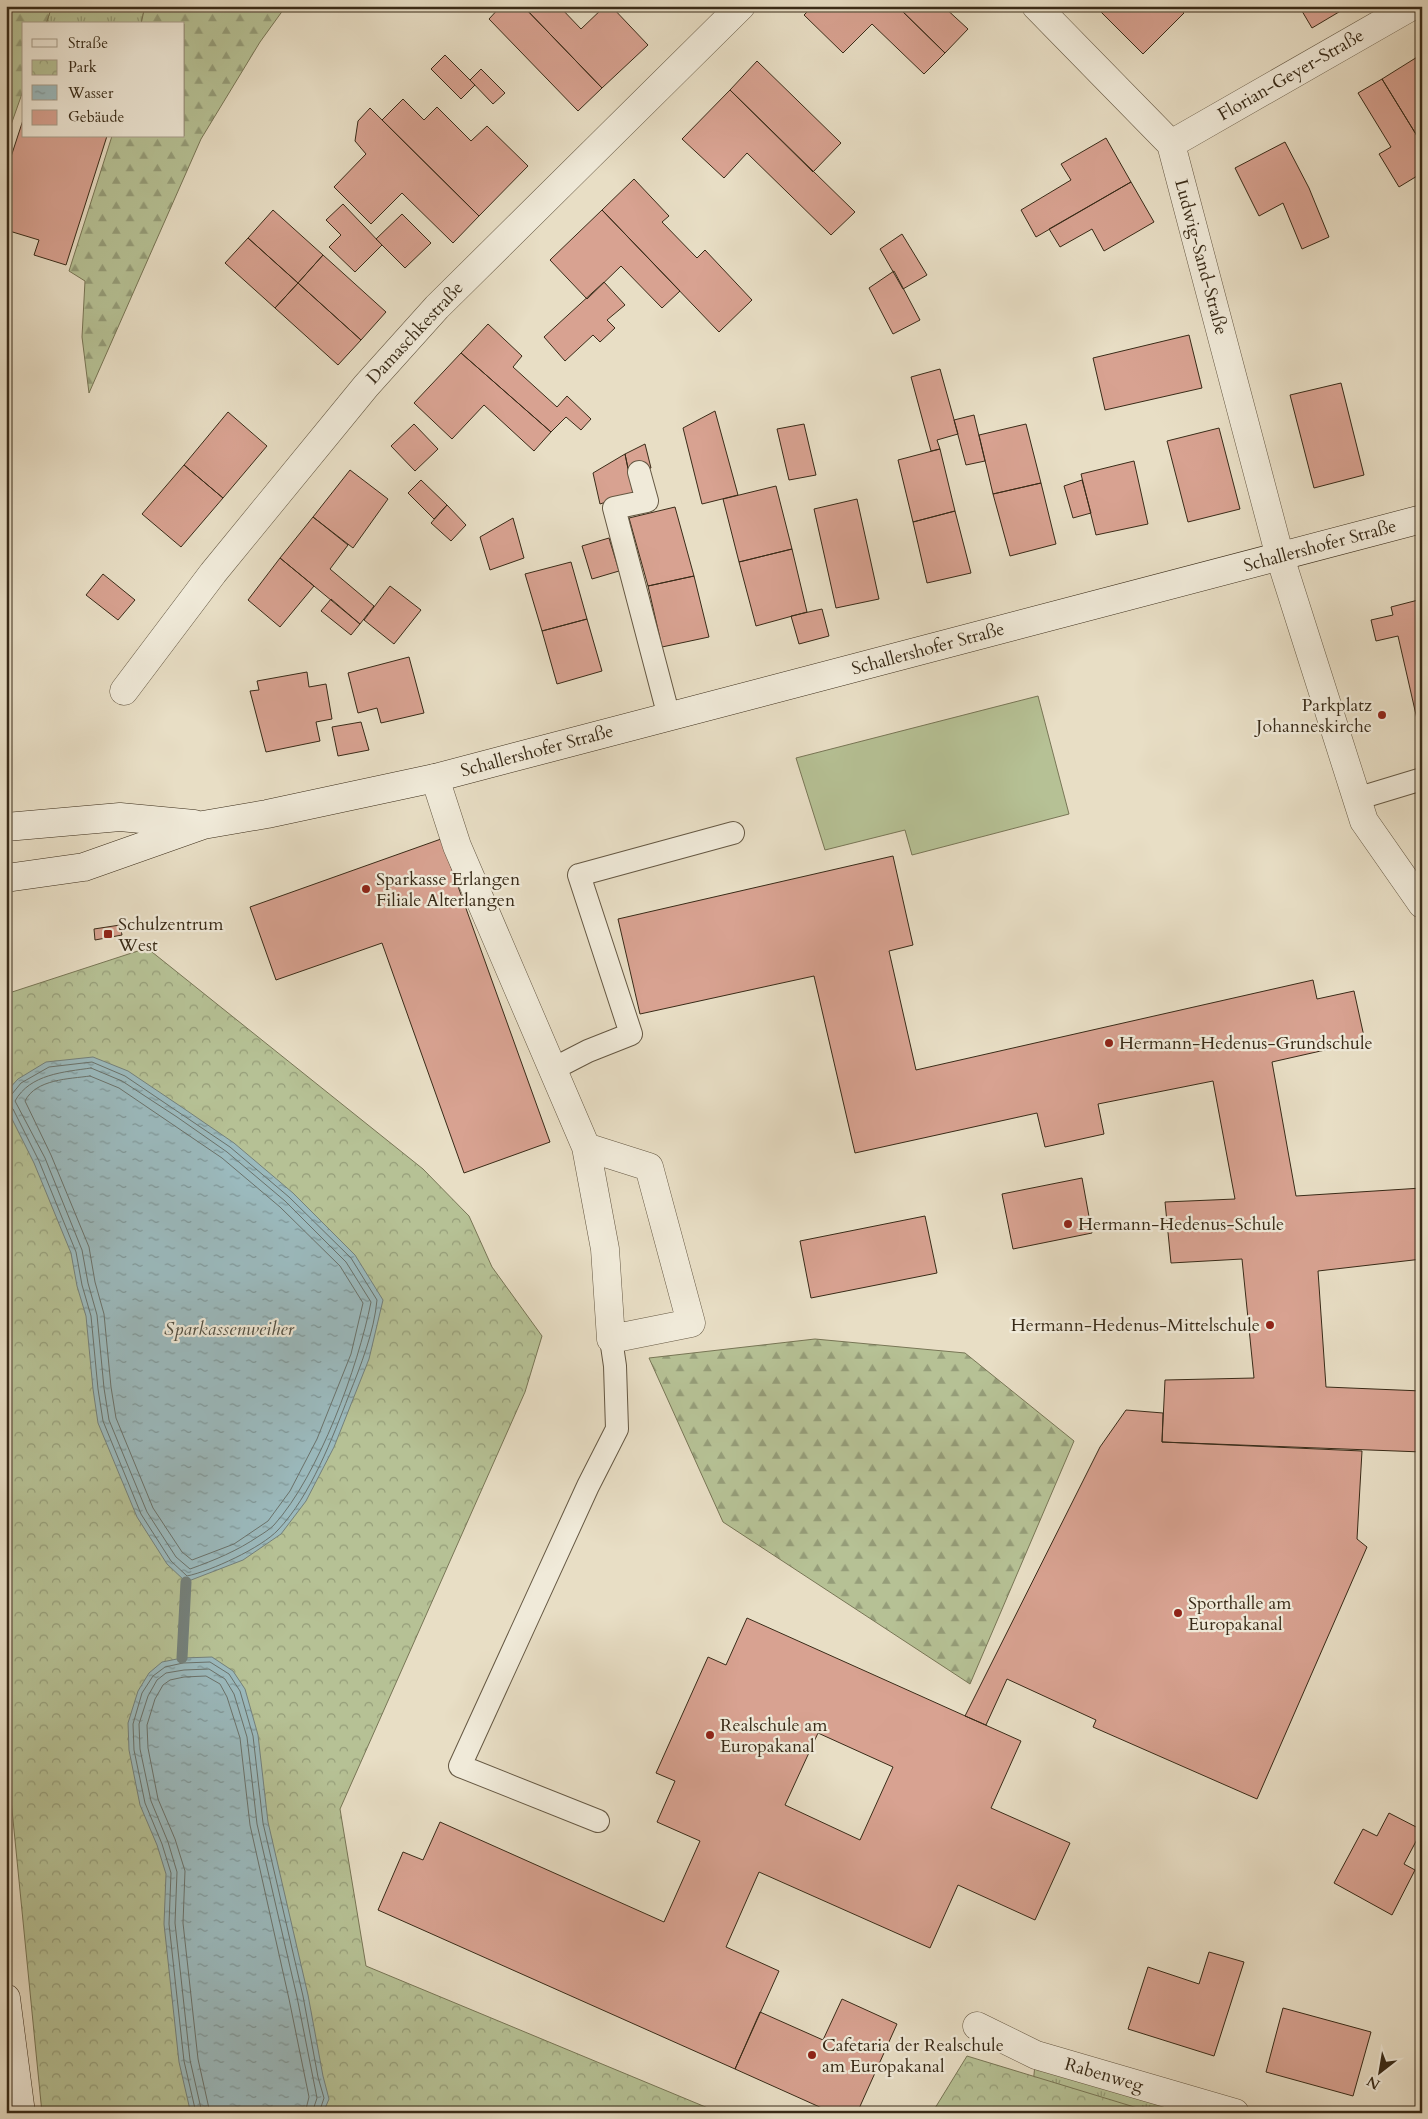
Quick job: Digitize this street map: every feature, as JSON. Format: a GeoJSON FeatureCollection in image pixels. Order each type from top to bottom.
{"type":"FeatureCollection","features":[{"type":"Feature","properties":{"kind":"street","name":"Damaschkestraße"},"geometry":{"type":"LineString","coordinates":[[124,691],[213,573],[366,386],[436,307],[741,6]]}},
{"type":"Feature","properties":{"kind":"street","name":"Ludwig-Sand-Straße"},"geometry":{"type":"LineString","coordinates":[[1036,6],[1171,144],[1280,557],[1356,799],[1364,822],[1422,904]]}},
{"type":"Feature","properties":{"kind":"street","name":"Florian-Geyer-Straße"},"geometry":{"type":"LineString","coordinates":[[1171,144],[1412,6]]}},
{"type":"Feature","properties":{"kind":"street","name":"Schallershofer Straße"},"geometry":{"type":"LineString","coordinates":[[6,878],[84,867],[203,824],[267,814],[435,778],[1422,519]]}},
{"type":"Feature","properties":{"kind":"street","name":"Schallershofer Straße"},"geometry":{"type":"LineString","coordinates":[[435,778],[457,846],[586,1147],[605,1249],[611,1339]]}},
{"type":"Feature","properties":{"kind":"street","name":"Schallershofer Straße"},"geometry":{"type":"LineString","coordinates":[[6,827],[120,817],[203,824]]}},
{"type":"Feature","properties":{"kind":"street"},"geometry":{"type":"LineString","coordinates":[[586,1147],[649,1167],[691,1323],[611,1339]]}},
{"type":"Feature","properties":{"kind":"street"},"geometry":{"type":"LineString","coordinates":[[6,1998],[21,2113]]}},
{"type":"Feature","properties":{"kind":"street","name":"Rabenweg"},"geometry":{"type":"LineString","coordinates":[[977,2026],[1036,2055],[1235,2113]]}},
{"type":"Feature","properties":{"kind":"lane"},"geometry":{"type":"LineString","coordinates":[[639,472],[647,501],[614,508],[668,717]]}},
{"type":"Feature","properties":{"kind":"lane"},"geometry":{"type":"LineString","coordinates":[[1356,799],[1422,779]]}},
{"type":"Feature","properties":{"kind":"lane"},"geometry":{"type":"LineString","coordinates":[[552,1069],[588,1051],[631,1034],[579,875],[733,833]]}},
{"type":"Feature","properties":{"kind":"lane"},"geometry":{"type":"LineString","coordinates":[[598,1822],[460,1766],[588,1486],[618,1429],[615,1366],[611,1339]]}},
{"type":"Feature","properties":{"kind":"green space"},"geometry":{"type":"Polygon","coordinates":[[[6,6],[52,6],[47,22],[22,22],[22,94],[6,139],[6,6]]]}},
{"type":"Feature","properties":{"kind":"green space"},"geometry":{"type":"Polygon","coordinates":[[[52,6],[145,6],[141,22],[47,22],[52,6]]]}},
{"type":"Feature","properties":{"kind":"green space"},"geometry":{"type":"Polygon","coordinates":[[[145,6],[286,6],[260,42],[201,139],[89,393],[82,337],[85,281],[69,271],[111,138],[185,138],[185,22],[141,22],[145,6]]]}},
{"type":"Feature","properties":{"kind":"green space"},"geometry":{"type":"Polygon","coordinates":[[[1038,696],[1069,814],[912,855],[905,830],[825,850],[796,758],[1038,696]]]}},
{"type":"Feature","properties":{"kind":"green space"},"geometry":{"type":"Polygon","coordinates":[[[147,948],[423,1169],[469,1216],[492,1267],[542,1336],[525,1392],[340,1809],[366,1966],[720,2113],[42,2113],[6,1749],[6,994],[147,948]]]}},
{"type":"Feature","properties":{"kind":"green space"},"geometry":{"type":"Polygon","coordinates":[[[815,1339],[965,1353],[1074,1441],[970,1684],[723,1522],[649,1358],[815,1339]]]}},
{"type":"Feature","properties":{"kind":"green space"},"geometry":{"type":"Polygon","coordinates":[[[1036,2055],[1235,2113],[1030,2113],[1036,2055]]]}},
{"type":"Feature","properties":{"kind":"green space"},"geometry":{"type":"Polygon","coordinates":[[[967,2056],[1154,2113],[932,2113],[967,2056]]]}},
{"type":"Feature","properties":{"kind":"water","name":"Sparkassenweiher"},"geometry":{"type":"Polygon","coordinates":[[[93,1057],[128,1071],[234,1143],[293,1193],[355,1255],[383,1300],[369,1359],[334,1447],[306,1501],[281,1534],[243,1560],[186,1582],[167,1564],[137,1517],[98,1423],[86,1316],[77,1286],[71,1253],[34,1163],[7,1109],[6,1092],[18,1079],[46,1062],[93,1057]]]}},
{"type":"Feature","properties":{"kind":"water"},"geometry":{"type":"Polygon","coordinates":[[[212,1657],[233,1671],[245,1689],[258,1735],[268,1822],[308,1995],[329,2099],[323,2113],[192,2113],[190,2110],[179,2062],[164,1924],[166,1874],[157,1845],[140,1805],[129,1750],[128,1723],[138,1691],[149,1673],[162,1662],[182,1658],[212,1657]]]}},
{"type":"Feature","properties":{"kind":"building"},"geometry":{"type":"Polygon","coordinates":[[[501,6],[523,6],[602,88],[578,111],[489,19],[501,6]]]}},
{"type":"Feature","properties":{"kind":"building"},"geometry":{"type":"Polygon","coordinates":[[[523,6],[559,6],[581,29],[605,6],[611,6],[648,45],[602,88],[523,6]]]}},
{"type":"Feature","properties":{"kind":"building"},"geometry":{"type":"Polygon","coordinates":[[[813,6],[897,6],[945,53],[924,74],[872,24],[843,53],[804,15],[813,6]]]}},
{"type":"Feature","properties":{"kind":"building"},"geometry":{"type":"Polygon","coordinates":[[[897,6],[943,6],[968,29],[945,53],[897,6]]]}},
{"type":"Feature","properties":{"kind":"building"},"geometry":{"type":"Polygon","coordinates":[[[1099,6],[1177,6],[1184,13],[1143,54],[1097,8],[1099,6]]]}},
{"type":"Feature","properties":{"kind":"building"},"geometry":{"type":"Polygon","coordinates":[[[1299,6],[1349,6],[1312,28],[1299,6]]]}},
{"type":"Feature","properties":{"kind":"building"},"geometry":{"type":"Polygon","coordinates":[[[1422,54],[1422,144],[1382,79],[1422,54]]]}},
{"type":"Feature","properties":{"kind":"building"},"geometry":{"type":"Polygon","coordinates":[[[445,55],[475,85],[461,99],[431,69],[445,55]]]}},
{"type":"Feature","properties":{"kind":"building"},"geometry":{"type":"Polygon","coordinates":[[[757,61],[841,143],[813,172],[730,90],[757,61]]]}},
{"type":"Feature","properties":{"kind":"building"},"geometry":{"type":"Polygon","coordinates":[[[481,69],[505,93],[493,104],[470,80],[481,69]]]}},
{"type":"Feature","properties":{"kind":"building"},"geometry":{"type":"Polygon","coordinates":[[[1382,79],[1422,144],[1422,173],[1399,187],[1379,154],[1391,147],[1358,93],[1382,79]]]}},
{"type":"Feature","properties":{"kind":"building"},"geometry":{"type":"Polygon","coordinates":[[[730,90],[855,212],[831,235],[747,153],[724,178],[682,139],[730,90]]]}},
{"type":"Feature","properties":{"kind":"building"},"geometry":{"type":"Polygon","coordinates":[[[403,99],[424,120],[437,107],[471,141],[487,126],[528,166],[479,216],[382,120],[403,99]]]}},
{"type":"Feature","properties":{"kind":"building"},"geometry":{"type":"Polygon","coordinates":[[[370,108],[479,216],[453,243],[402,193],[371,224],[334,187],[366,154],[355,141],[358,121],[370,108]]]}},
{"type":"Feature","properties":{"kind":"building"},"geometry":{"type":"Polygon","coordinates":[[[22,123],[22,138],[106,138],[66,265],[34,255],[39,240],[6,230],[6,172],[22,123]]]}},
{"type":"Feature","properties":{"kind":"building"},"geometry":{"type":"Polygon","coordinates":[[[1106,138],[1131,182],[1036,237],[1021,210],[1071,180],[1061,164],[1106,138]]]}},
{"type":"Feature","properties":{"kind":"building"},"geometry":{"type":"Polygon","coordinates":[[[1285,142],[1309,188],[1329,237],[1302,249],[1283,203],[1259,216],[1235,168],[1285,142]]]}},
{"type":"Feature","properties":{"kind":"building"},"geometry":{"type":"Polygon","coordinates":[[[634,179],[669,216],[662,222],[697,258],[705,250],[752,300],[719,332],[602,210],[634,179]]]}},
{"type":"Feature","properties":{"kind":"building"},"geometry":{"type":"Polygon","coordinates":[[[1131,182],[1154,222],[1104,251],[1092,229],[1060,247],[1049,229],[1131,182]]]}},
{"type":"Feature","properties":{"kind":"building"},"geometry":{"type":"Polygon","coordinates":[[[343,204],[382,245],[355,272],[329,247],[341,235],[326,220],[343,204]]]}},
{"type":"Feature","properties":{"kind":"building"},"geometry":{"type":"Polygon","coordinates":[[[273,210],[323,255],[298,283],[248,238],[273,210]]]}},
{"type":"Feature","properties":{"kind":"building"},"geometry":{"type":"Polygon","coordinates":[[[602,210],[680,291],[662,308],[621,266],[587,299],[550,260],[602,210]]]}},
{"type":"Feature","properties":{"kind":"building"},"geometry":{"type":"Polygon","coordinates":[[[402,214],[431,243],[405,268],[376,239],[402,214]]]}},
{"type":"Feature","properties":{"kind":"building"},"geometry":{"type":"Polygon","coordinates":[[[902,234],[927,275],[903,289],[880,249],[902,234]]]}},
{"type":"Feature","properties":{"kind":"building"},"geometry":{"type":"Polygon","coordinates":[[[248,238],[298,283],[275,308],[225,263],[248,238]]]}},
{"type":"Feature","properties":{"kind":"building"},"geometry":{"type":"Polygon","coordinates":[[[323,255],[386,312],[361,340],[298,283],[323,255]]]}},
{"type":"Feature","properties":{"kind":"building"},"geometry":{"type":"Polygon","coordinates":[[[894,271],[920,320],[893,334],[869,288],[894,271]]]}},
{"type":"Feature","properties":{"kind":"building"},"geometry":{"type":"Polygon","coordinates":[[[604,282],[625,305],[607,320],[615,328],[600,342],[593,335],[565,361],[544,337],[604,282]]]}},
{"type":"Feature","properties":{"kind":"building"},"geometry":{"type":"Polygon","coordinates":[[[298,283],[361,340],[338,365],[275,308],[298,283]]]}},
{"type":"Feature","properties":{"kind":"building"},"geometry":{"type":"Polygon","coordinates":[[[1422,314],[1422,329],[1418,315],[1422,314]]]}},
{"type":"Feature","properties":{"kind":"building"},"geometry":{"type":"Polygon","coordinates":[[[488,324],[522,356],[513,367],[557,407],[567,396],[591,419],[581,430],[566,417],[551,432],[461,353],[488,324]]]}},
{"type":"Feature","properties":{"kind":"building"},"geometry":{"type":"Polygon","coordinates":[[[1189,335],[1202,388],[1105,410],[1093,358],[1189,335]]]}},
{"type":"Feature","properties":{"kind":"building"},"geometry":{"type":"Polygon","coordinates":[[[461,353],[551,432],[534,451],[484,405],[452,439],[414,403],[461,353]]]}},
{"type":"Feature","properties":{"kind":"building"},"geometry":{"type":"Polygon","coordinates":[[[940,369],[958,434],[937,440],[940,449],[931,451],[911,377],[940,369]]]}},
{"type":"Feature","properties":{"kind":"building"},"geometry":{"type":"Polygon","coordinates":[[[1341,383],[1364,475],[1314,488],[1290,395],[1341,383]]]}},
{"type":"Feature","properties":{"kind":"building"},"geometry":{"type":"Polygon","coordinates":[[[715,411],[738,495],[702,504],[683,428],[715,411]]]}},
{"type":"Feature","properties":{"kind":"building"},"geometry":{"type":"Polygon","coordinates":[[[228,412],[267,446],[223,498],[184,465],[228,412]]]}},
{"type":"Feature","properties":{"kind":"building"},"geometry":{"type":"Polygon","coordinates":[[[974,415],[985,461],[966,465],[954,420],[974,415]]]}},
{"type":"Feature","properties":{"kind":"building"},"geometry":{"type":"Polygon","coordinates":[[[414,424],[438,449],[415,471],[391,446],[414,424]]]}},
{"type":"Feature","properties":{"kind":"building"},"geometry":{"type":"Polygon","coordinates":[[[804,424],[816,475],[789,480],[777,429],[804,424]]]}},
{"type":"Feature","properties":{"kind":"building"},"geometry":{"type":"Polygon","coordinates":[[[1026,424],[1041,483],[993,494],[979,435],[1026,424]]]}},
{"type":"Feature","properties":{"kind":"building"},"geometry":{"type":"Polygon","coordinates":[[[1219,428],[1240,509],[1188,522],[1167,441],[1219,428]]]}},
{"type":"Feature","properties":{"kind":"building"},"geometry":{"type":"Polygon","coordinates":[[[645,444],[651,468],[629,473],[625,454],[645,444]]]}},
{"type":"Feature","properties":{"kind":"building"},"geometry":{"type":"Polygon","coordinates":[[[940,449],[955,511],[913,522],[898,460],[940,449]]]}},
{"type":"Feature","properties":{"kind":"building"},"geometry":{"type":"Polygon","coordinates":[[[625,454],[633,493],[600,504],[593,473],[625,454]]]}},
{"type":"Feature","properties":{"kind":"building"},"geometry":{"type":"Polygon","coordinates":[[[1134,461],[1148,524],[1096,535],[1081,474],[1134,461]]]}},
{"type":"Feature","properties":{"kind":"building"},"geometry":{"type":"Polygon","coordinates":[[[184,465],[223,498],[181,547],[142,514],[184,465]]]}},
{"type":"Feature","properties":{"kind":"building"},"geometry":{"type":"Polygon","coordinates":[[[350,470],[388,499],[353,548],[313,517],[350,470]]]}},
{"type":"Feature","properties":{"kind":"building"},"geometry":{"type":"Polygon","coordinates":[[[421,480],[447,505],[434,519],[408,493],[421,480]]]}},
{"type":"Feature","properties":{"kind":"building"},"geometry":{"type":"Polygon","coordinates":[[[1082,480],[1091,513],[1073,518],[1064,486],[1082,480]]]}},
{"type":"Feature","properties":{"kind":"building"},"geometry":{"type":"Polygon","coordinates":[[[1041,483],[1056,544],[1010,556],[993,494],[1041,483]]]}},
{"type":"Feature","properties":{"kind":"building"},"geometry":{"type":"Polygon","coordinates":[[[776,486],[792,549],[739,562],[723,499],[776,486]]]}},
{"type":"Feature","properties":{"kind":"building"},"geometry":{"type":"Polygon","coordinates":[[[857,499],[879,599],[836,608],[814,509],[857,499]]]}},
{"type":"Feature","properties":{"kind":"building"},"geometry":{"type":"Polygon","coordinates":[[[447,505],[466,525],[451,541],[431,523],[447,505]]]}},
{"type":"Feature","properties":{"kind":"building"},"geometry":{"type":"Polygon","coordinates":[[[675,507],[694,576],[648,586],[629,518],[675,507]]]}},
{"type":"Feature","properties":{"kind":"building"},"geometry":{"type":"Polygon","coordinates":[[[955,511],[971,573],[927,583],[913,522],[955,511]]]}},
{"type":"Feature","properties":{"kind":"building"},"geometry":{"type":"Polygon","coordinates":[[[313,517],[348,545],[330,569],[374,606],[360,624],[280,558],[313,517]]]}},
{"type":"Feature","properties":{"kind":"building"},"geometry":{"type":"Polygon","coordinates":[[[513,518],[524,558],[490,570],[480,537],[513,518]]]}},
{"type":"Feature","properties":{"kind":"building"},"geometry":{"type":"Polygon","coordinates":[[[609,538],[619,571],[592,579],[582,546],[609,538]]]}},
{"type":"Feature","properties":{"kind":"building"},"geometry":{"type":"Polygon","coordinates":[[[792,549],[807,612],[756,626],[739,562],[792,549]]]}},
{"type":"Feature","properties":{"kind":"building"},"geometry":{"type":"Polygon","coordinates":[[[280,558],[314,586],[280,627],[248,600],[280,558]]]}},
{"type":"Feature","properties":{"kind":"building"},"geometry":{"type":"Polygon","coordinates":[[[571,562],[587,619],[542,631],[525,574],[571,562]]]}},
{"type":"Feature","properties":{"kind":"building"},"geometry":{"type":"Polygon","coordinates":[[[103,574],[135,600],[118,620],[86,595],[103,574]]]}},
{"type":"Feature","properties":{"kind":"building"},"geometry":{"type":"Polygon","coordinates":[[[694,576],[709,637],[662,647],[648,586],[694,576]]]}},
{"type":"Feature","properties":{"kind":"building"},"geometry":{"type":"Polygon","coordinates":[[[390,586],[421,610],[394,644],[364,620],[390,586]]]}},
{"type":"Feature","properties":{"kind":"building"},"geometry":{"type":"Polygon","coordinates":[[[331,599],[360,624],[351,635],[321,611],[331,599]]]}},
{"type":"Feature","properties":{"kind":"building"},"geometry":{"type":"Polygon","coordinates":[[[1422,599],[1422,741],[1398,636],[1376,641],[1371,620],[1393,615],[1391,607],[1422,599]]]}},
{"type":"Feature","properties":{"kind":"building"},"geometry":{"type":"Polygon","coordinates":[[[822,609],[829,636],[799,644],[791,616],[822,609]]]}},
{"type":"Feature","properties":{"kind":"building"},"geometry":{"type":"Polygon","coordinates":[[[587,619],[602,671],[557,684],[542,631],[587,619]]]}},
{"type":"Feature","properties":{"kind":"building"},"geometry":{"type":"Polygon","coordinates":[[[409,657],[424,713],[381,723],[377,708],[358,713],[348,673],[409,657]]]}},
{"type":"Feature","properties":{"kind":"building"},"geometry":{"type":"Polygon","coordinates":[[[307,672],[309,687],[326,684],[332,719],[316,722],[320,741],[266,752],[250,691],[259,690],[257,681],[307,672]]]}},
{"type":"Feature","properties":{"kind":"building"},"geometry":{"type":"Polygon","coordinates":[[[361,722],[369,750],[338,756],[332,727],[361,722]]]}},
{"type":"Feature","properties":{"kind":"building"},"geometry":{"type":"Polygon","coordinates":[[[441,839],[550,1142],[464,1173],[382,943],[276,980],[250,907],[441,839]]]}},
{"type":"Feature","properties":{"kind":"building"},"geometry":{"type":"Polygon","coordinates":[[[893,856],[913,945],[889,951],[916,1070],[1313,980],[1317,999],[1354,991],[1365,1041],[1272,1062],[1296,1196],[1422,1188],[1422,1259],[1318,1271],[1326,1387],[1422,1391],[1422,1452],[1162,1442],[1165,1380],[1254,1378],[1242,1259],[1171,1263],[1165,1202],[1235,1199],[1213,1081],[1098,1104],[1104,1134],[1045,1147],[1037,1113],[855,1153],[814,976],[640,1014],[618,919],[893,856]]]}},
{"type":"Feature","properties":{"kind":"building"},"geometry":{"type":"Polygon","coordinates":[[[120,925],[122,935],[95,940],[94,929],[120,925]]]}},
{"type":"Feature","properties":{"kind":"building"},"geometry":{"type":"Polygon","coordinates":[[[1082,1178],[1092,1233],[1013,1249],[1002,1194],[1082,1178]]]}},
{"type":"Feature","properties":{"kind":"building"},"geometry":{"type":"Polygon","coordinates":[[[925,1216],[937,1273],[811,1298],[800,1241],[925,1216]]]}},
{"type":"Feature","properties":{"kind":"building","name":"Sporthalle am Europakanal"},"geometry":{"type":"Polygon","coordinates":[[[1126,1410],[1163,1413],[1162,1442],[1362,1451],[1357,1539],[1367,1547],[1257,1799],[1093,1727],[1096,1720],[1007,1679],[986,1725],[965,1716],[1100,1447],[1126,1410]]]}},
{"type":"Feature","properties":{"kind":"building"},"geometry":{"type":"Polygon","coordinates":[[[747,1618],[1021,1741],[991,1808],[1070,1843],[1035,1920],[958,1885],[930,1948],[759,1872],[726,1947],[779,1971],[735,2069],[378,1910],[403,1852],[423,1860],[440,1822],[664,1922],[700,1841],[657,1822],[675,1781],[656,1773],[708,1657],[726,1665],[747,1618]],[[818,1733],[785,1805],[860,1840],[893,1767],[818,1733]]]}},
{"type":"Feature","properties":{"kind":"building"},"geometry":{"type":"Polygon","coordinates":[[[1389,1813],[1422,1830],[1404,1864],[1415,1870],[1392,1915],[1334,1883],[1363,1829],[1377,1836],[1389,1813]]]}},
{"type":"Feature","properties":{"kind":"building"},"geometry":{"type":"Polygon","coordinates":[[[1209,1952],[1244,1962],[1214,2056],[1128,2029],[1148,1967],[1199,1984],[1209,1952]]]}},
{"type":"Feature","properties":{"kind":"building","name":"Cafetaria der Realschule am Europakanal"},"geometry":{"type":"Polygon","coordinates":[[[842,1999],[897,2024],[857,2113],[833,2113],[735,2069],[760,2012],[823,2040],[842,1999]]]}},
{"type":"Feature","properties":{"kind":"building"},"geometry":{"type":"Polygon","coordinates":[[[1283,2008],[1371,2032],[1353,2096],[1266,2072],[1283,2008]]]}},
{"type":"Feature","properties":{"kind":"waterway"},"geometry":{"type":"LineString","coordinates":[[182,1658],[186,1582]]}},
{"type":"Feature","properties":{"kind":"place","name":"Parkplatz Johanneskirche"},"geometry":{"type":"Point","coordinates":[1382,715]}},
{"type":"Feature","properties":{"kind":"place","name":"Sparkasse Erlangen Filiale Alterlangen"},"geometry":{"type":"Point","coordinates":[366,889]}},
{"type":"Feature","properties":{"kind":"place","name":"Schulzentrum West"},"geometry":{"type":"Point","coordinates":[108,934]}},
{"type":"Feature","properties":{"kind":"place","name":"Hermann-Hedenus-Grundschule"},"geometry":{"type":"Point","coordinates":[1109,1043]}},
{"type":"Feature","properties":{"kind":"place","name":"Hermann-Hedenus-Schule"},"geometry":{"type":"Point","coordinates":[1068,1224]}},
{"type":"Feature","properties":{"kind":"place","name":"Hermann-Hedenus-Mittelschule"},"geometry":{"type":"Point","coordinates":[1270,1325]}},
{"type":"Feature","properties":{"kind":"place","name":"Sporthalle am Europakanal"},"geometry":{"type":"Point","coordinates":[1178,1613]}},
{"type":"Feature","properties":{"kind":"place","name":"Realschule am Europakanal"},"geometry":{"type":"Point","coordinates":[710,1735]}},
{"type":"Feature","properties":{"kind":"place","name":"Cafetaria der Realschule am Europakanal"},"geometry":{"type":"Point","coordinates":[812,2055]}}]}
